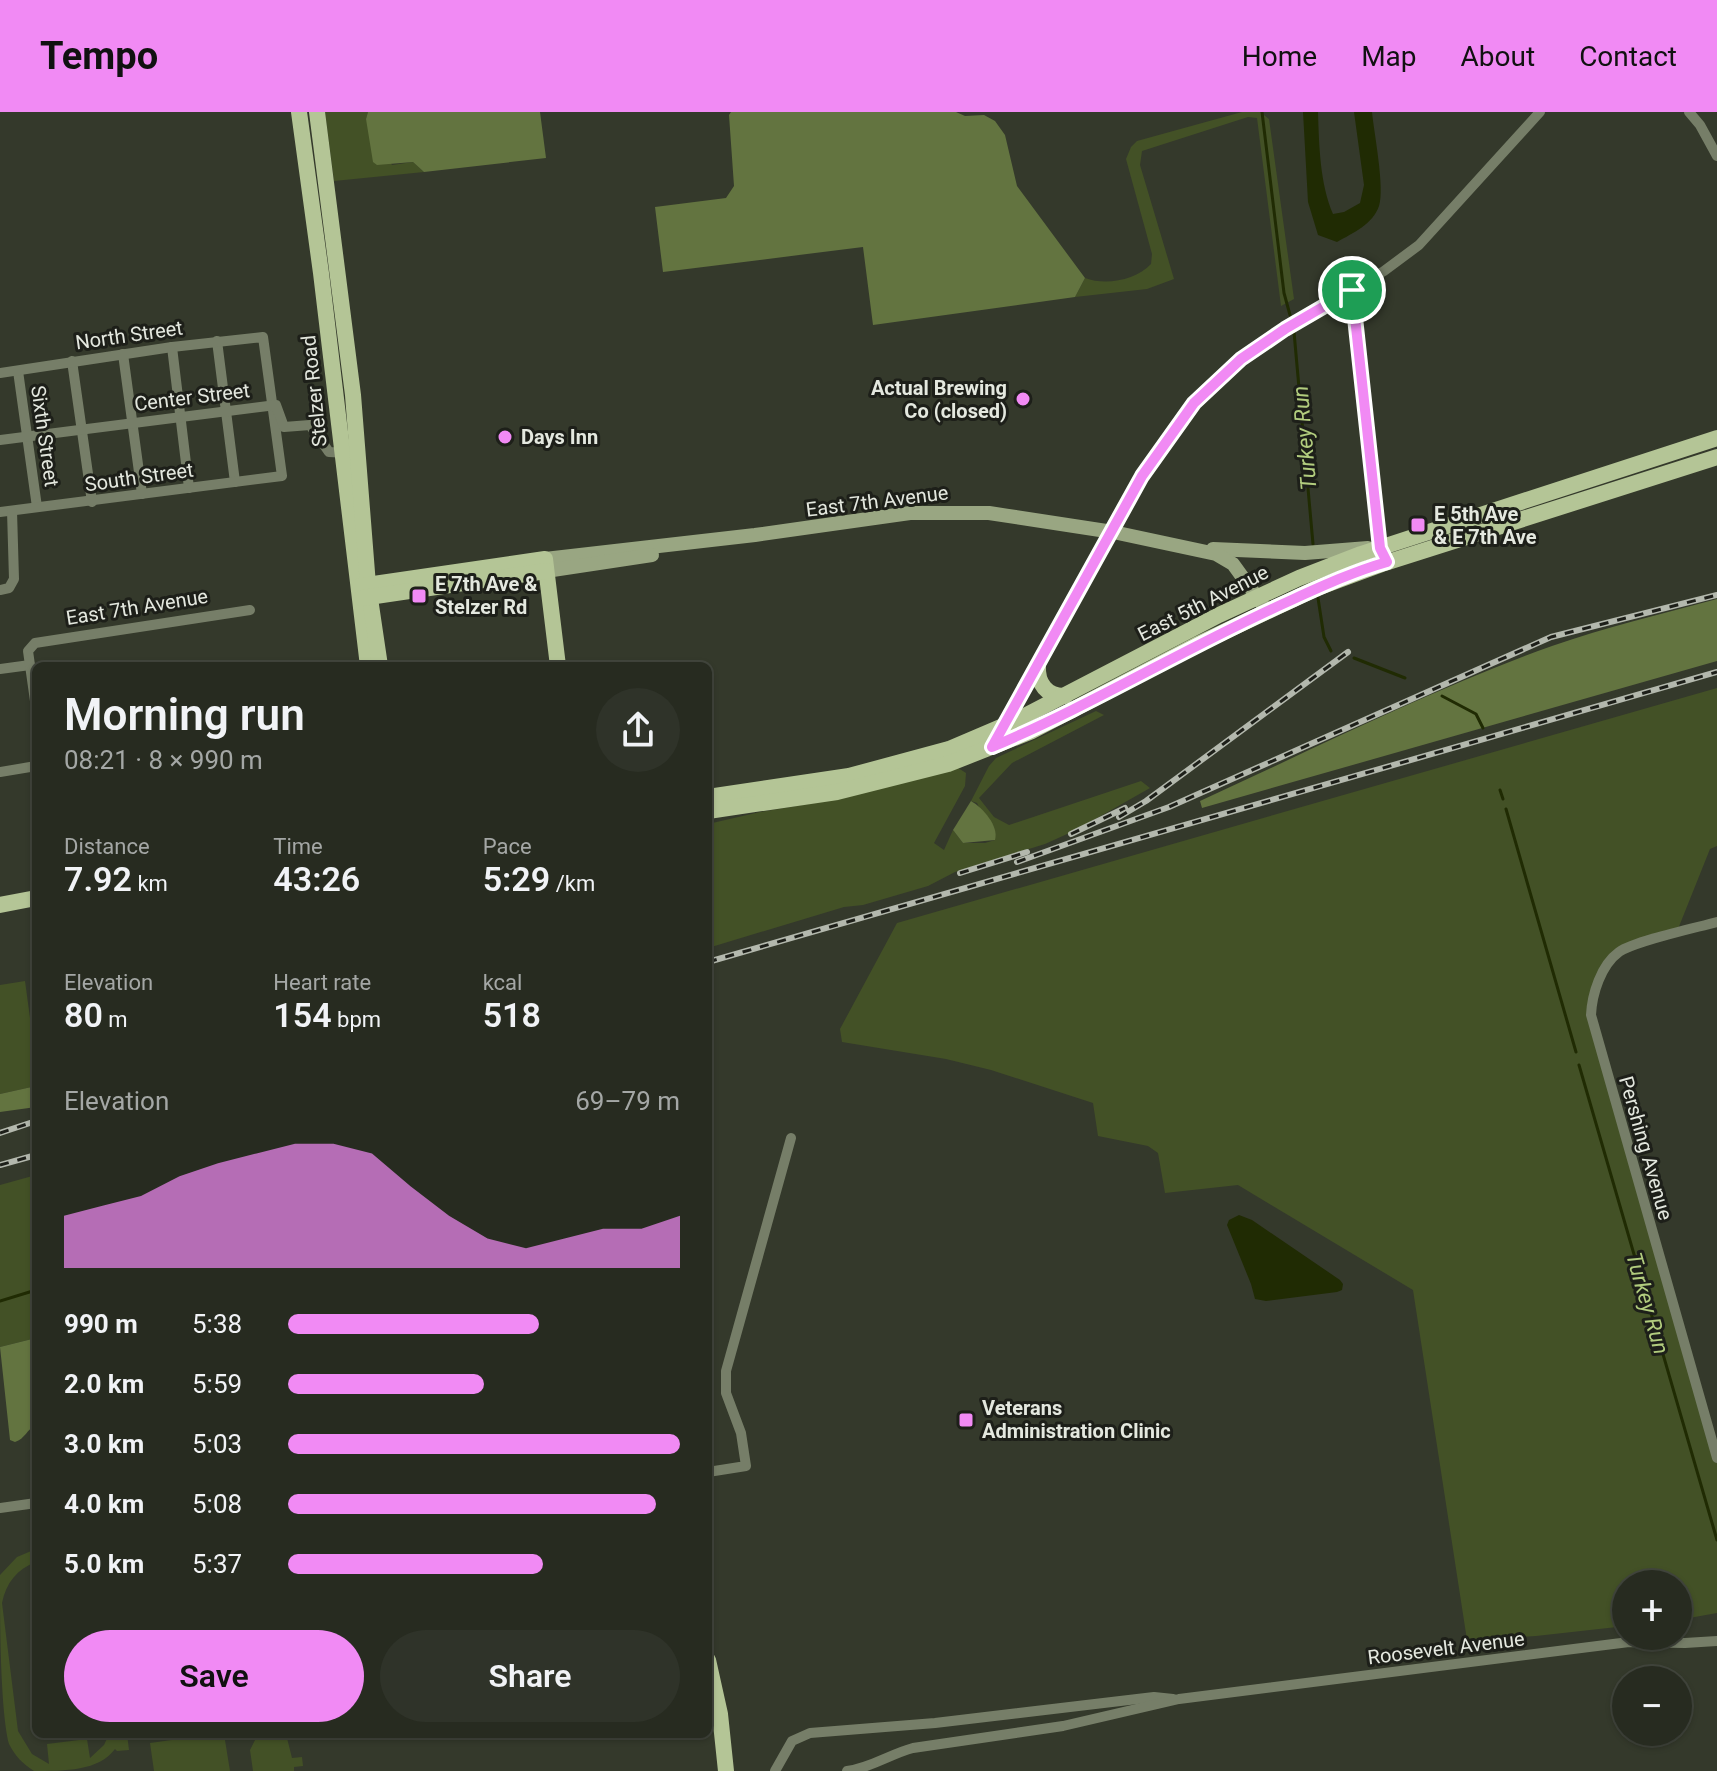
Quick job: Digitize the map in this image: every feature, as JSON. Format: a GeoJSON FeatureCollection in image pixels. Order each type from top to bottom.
{"type":"FeatureCollection","features":[{"type":"Feature","properties":{"kind":"main road","name":"Stelzer Road"},"geometry":{"type":"LineString","coordinates":[[299,112],[365,555],[363,592],[379,662]]}},
{"type":"Feature","properties":{"kind":"main road","name":"Stelzer Road"},"geometry":{"type":"LineString","coordinates":[[317,112],[368,662]]}},
{"type":"Feature","properties":{"kind":"main road","name":"East 5th Avenue"},"geometry":{"type":"LineString","coordinates":[[712,796],[834,778],[884,768],[949,749],[1065,696],[1256,597],[1717,438]]}},
{"type":"Feature","properties":{"kind":"main road","name":"East 5th Avenue"},"geometry":{"type":"LineString","coordinates":[[712,810],[825,794],[920,772],[992,747],[1074,710],[1196,645],[1384,555],[1717,457]]}},
{"type":"Feature","properties":{"kind":"main road"},"geometry":{"type":"LineString","coordinates":[[365,555],[376,573],[395,578],[418,578]]}},
{"type":"Feature","properties":{"kind":"main road"},"geometry":{"type":"LineString","coordinates":[[546,565],[558,662]]}},
{"type":"Feature","properties":{"kind":"main road","name":"East 7th Avenue"},"geometry":{"type":"LineString","coordinates":[[363,592],[546,565]]}},
{"type":"Feature","properties":{"kind":"main road","name":"East 7th Avenue"},"geometry":{"type":"LineString","coordinates":[[363,592],[418,578],[546,565]]}},
{"type":"Feature","properties":{"kind":"main road"},"geometry":{"type":"LineString","coordinates":[[1038,666],[1039,681],[1045,688],[1054,696],[1065,696]]}},
{"type":"Feature","properties":{"kind":"main road"},"geometry":{"type":"LineString","coordinates":[[712,820],[825,794]]}},
{"type":"Feature","properties":{"kind":"main road"},"geometry":{"type":"LineString","coordinates":[[0,905],[32,899]]}},
{"type":"Feature","properties":{"kind":"main road"},"geometry":{"type":"LineString","coordinates":[[0,914],[32,910]]}},
{"type":"Feature","properties":{"kind":"main road"},"geometry":{"type":"LineString","coordinates":[[712,1678],[720,1714],[726,1771]]}},
{"type":"Feature","properties":{"kind":"street"},"geometry":{"type":"LineString","coordinates":[[992,747],[1154,457],[1194,403],[1252,352],[1419,245],[1540,112]]}},
{"type":"Feature","properties":{"kind":"street"},"geometry":{"type":"LineString","coordinates":[[1689,112],[1717,156]]}},
{"type":"Feature","properties":{"kind":"street"},"geometry":{"type":"LineString","coordinates":[[1352,290],[1384,555]]}},
{"type":"Feature","properties":{"kind":"street","name":"North Street"},"geometry":{"type":"LineString","coordinates":[[0,373],[172,347],[263,337],[274,405]]}},
{"type":"Feature","properties":{"kind":"street"},"geometry":{"type":"LineString","coordinates":[[217,341],[235,482]]}},
{"type":"Feature","properties":{"kind":"street"},"geometry":{"type":"LineString","coordinates":[[172,347],[189,488]]}},
{"type":"Feature","properties":{"kind":"street"},"geometry":{"type":"LineString","coordinates":[[123,354],[142,494]]}},
{"type":"Feature","properties":{"kind":"street"},"geometry":{"type":"LineString","coordinates":[[72,361],[92,502]]}},
{"type":"Feature","properties":{"kind":"street","name":"Sixth Street"},"geometry":{"type":"LineString","coordinates":[[18,371],[37,507]]}},
{"type":"Feature","properties":{"kind":"street","name":"Center Street"},"geometry":{"type":"LineString","coordinates":[[0,440],[274,405],[279,407],[284,427],[310,425],[329,452],[350,453]]}},
{"type":"Feature","properties":{"kind":"street","name":"South Street"},"geometry":{"type":"LineString","coordinates":[[0,512],[282,476],[274,405]]}},
{"type":"Feature","properties":{"kind":"street"},"geometry":{"type":"LineString","coordinates":[[0,590],[9,588],[14,579],[12,511]]}},
{"type":"Feature","properties":{"kind":"street","name":"East 7th Avenue"},"geometry":{"type":"LineString","coordinates":[[546,565],[910,513],[947,511],[1010,515],[1192,547],[1269,553],[1384,555]]}},
{"type":"Feature","properties":{"kind":"street","name":"East 7th Avenue"},"geometry":{"type":"LineString","coordinates":[[1192,547],[1230,561],[1267,611]]}},
{"type":"Feature","properties":{"kind":"street","name":"East 7th Avenue"},"geometry":{"type":"LineString","coordinates":[[30,665],[28,651],[35,643],[250,610]]}},
{"type":"Feature","properties":{"kind":"street"},"geometry":{"type":"LineString","coordinates":[[0,669],[30,665],[32,679]]}},
{"type":"Feature","properties":{"kind":"street"},"geometry":{"type":"LineString","coordinates":[[0,772],[32,767]]}},
{"type":"Feature","properties":{"kind":"street","name":"Pershing Avenue"},"geometry":{"type":"LineString","coordinates":[[1717,922],[1621,950],[1597,984],[1592,996],[1591,1015],[1717,1458]]}},
{"type":"Feature","properties":{"kind":"street"},"geometry":{"type":"LineString","coordinates":[[712,1471],[746,1466],[741,1433],[726,1393],[726,1371],[791,1138]]}},
{"type":"Feature","properties":{"kind":"street"},"geometry":{"type":"LineString","coordinates":[[0,1508],[32,1504]]}},
{"type":"Feature","properties":{"kind":"street","name":"Roosevelt Avenue"},"geometry":{"type":"LineString","coordinates":[[847,1771],[913,1748],[1063,1726],[1179,1699],[1629,1642],[1717,1641]]}},
{"type":"Feature","properties":{"kind":"street","name":"Roosevelt Avenue"},"geometry":{"type":"LineString","coordinates":[[775,1771],[792,1741],[810,1733],[935,1723],[1154,1697],[1179,1699]]}},
{"type":"Feature","properties":{"kind":"shaded area"},"geometry":{"type":"Polygon","coordinates":[[[325,112],[368,112],[366,119],[392,165],[413,162],[424,172],[334,181],[325,112]]]}},
{"type":"Feature","properties":{"kind":"shaded area"},"geometry":{"type":"Polygon","coordinates":[[[368,112],[540,112],[546,158],[424,172],[413,162],[377,165],[373,162],[366,119],[368,112]]]}},
{"type":"Feature","properties":{"kind":"shaded area"},"geometry":{"type":"Polygon","coordinates":[[[731,112],[956,112],[965,116],[984,115],[995,121],[1005,135],[1017,186],[1085,278],[1075,297],[873,325],[863,247],[663,272],[655,207],[726,198],[734,186],[731,112]]]}},
{"type":"Feature","properties":{"kind":"shaded area"},"geometry":{"type":"Polygon","coordinates":[[[1242,112],[1260,112],[1269,119],[1294,299],[1281,306],[1257,118],[1248,117],[1142,151],[1140,165],[1174,279],[1147,289],[1075,297],[1085,278],[1120,280],[1145,270],[1151,264],[1152,254],[1126,159],[1131,147],[1137,141],[1242,112]]]}},
{"type":"Feature","properties":{"kind":"shaded area"},"geometry":{"type":"Polygon","coordinates":[[[1303,112],[1318,112],[1323,177],[1333,214],[1360,203],[1364,185],[1354,112],[1372,112],[1380,174],[1379,206],[1367,223],[1337,242],[1318,235],[1308,202],[1303,112]]]}},
{"type":"Feature","properties":{"kind":"shaded area"},"geometry":{"type":"Polygon","coordinates":[[[1717,599],[1717,661],[1202,808],[1200,801],[1418,700],[1507,663],[1593,633],[1717,599]]]}},
{"type":"Feature","properties":{"kind":"shaded area"},"geometry":{"type":"Polygon","coordinates":[[[1717,688],[1717,846],[1710,849],[1676,934],[1638,946],[1617,957],[1591,1015],[1717,1458],[1717,1613],[1692,1617],[1692,1570],[1612,1570],[1612,1628],[1467,1640],[1413,1290],[1238,1185],[1165,1193],[1158,1153],[1148,1146],[1098,1136],[1093,1103],[946,1059],[842,1042],[840,1029],[897,923],[1717,688]]]}},
{"type":"Feature","properties":{"kind":"shaded area"},"geometry":{"type":"Polygon","coordinates":[[[1096,711],[1104,715],[1012,763],[979,798],[994,817],[1009,825],[1141,781],[1150,788],[1045,844],[955,872],[928,886],[863,905],[844,907],[712,947],[712,823],[844,798],[955,766],[966,773],[965,786],[934,843],[944,850],[953,830],[963,843],[985,843],[995,840],[977,803],[971,801],[996,758],[1096,711]]]}},
{"type":"Feature","properties":{"kind":"shaded area"},"geometry":{"type":"Polygon","coordinates":[[[971,801],[989,818],[995,829],[995,840],[963,843],[953,830],[971,801]]]}},
{"type":"Feature","properties":{"kind":"shaded area"},"geometry":{"type":"Polygon","coordinates":[[[25,981],[32,1033],[32,1087],[0,1094],[0,985],[25,981]]]}},
{"type":"Feature","properties":{"kind":"shaded area"},"geometry":{"type":"Polygon","coordinates":[[[32,1087],[32,1108],[0,1112],[0,1094],[32,1087]]]}},
{"type":"Feature","properties":{"kind":"shaded area"},"geometry":{"type":"Polygon","coordinates":[[[32,1176],[32,1339],[0,1347],[0,1185],[32,1176]]]}},
{"type":"Feature","properties":{"kind":"shaded area"},"geometry":{"type":"Polygon","coordinates":[[[1239,1215],[1252,1220],[1340,1280],[1342,1290],[1266,1301],[1255,1299],[1227,1225],[1229,1220],[1239,1215]]]}},
{"type":"Feature","properties":{"kind":"shaded area"},"geometry":{"type":"Polygon","coordinates":[[[32,1339],[32,1428],[15,1442],[10,1440],[0,1347],[32,1339]]]}},
{"type":"Feature","properties":{"kind":"shaded area"},"geometry":{"type":"Polygon","coordinates":[[[32,1551],[32,1564],[13,1578],[2,1603],[18,1731],[32,1754],[49,1764],[47,1744],[87,1739],[90,1758],[107,1738],[128,1738],[129,1750],[115,1749],[91,1766],[34,1771],[9,1744],[2,1686],[0,1575],[17,1557],[32,1551]]]}},
{"type":"Feature","properties":{"kind":"shaded area"},"geometry":{"type":"Polygon","coordinates":[[[186,1738],[225,1738],[230,1771],[154,1771],[150,1743],[186,1738]]]}},
{"type":"Feature","properties":{"kind":"shaded area"},"geometry":{"type":"Polygon","coordinates":[[[256,1738],[287,1738],[292,1758],[302,1757],[303,1766],[294,1767],[294,1771],[253,1771],[250,1750],[256,1738]]]}},
{"type":"Feature","properties":{"kind":"waterway","name":"Turkey Run"},"geometry":{"type":"LineString","coordinates":[[1262,112],[1284,293],[1290,315]]}},
{"type":"Feature","properties":{"kind":"waterway","name":"Turkey Run"},"geometry":{"type":"LineString","coordinates":[[1294,332],[1313,544]]}},
{"type":"Feature","properties":{"kind":"waterway","name":"Turkey Run"},"geometry":{"type":"LineString","coordinates":[[1318,598],[1324,637],[1331,651]]}},
{"type":"Feature","properties":{"kind":"waterway","name":"Turkey Run"},"geometry":{"type":"LineString","coordinates":[[1354,658],[1405,678]]}},
{"type":"Feature","properties":{"kind":"waterway","name":"Turkey Run"},"geometry":{"type":"LineString","coordinates":[[1442,696],[1476,714],[1483,728]]}},
{"type":"Feature","properties":{"kind":"waterway","name":"Turkey Run"},"geometry":{"type":"LineString","coordinates":[[1500,790],[1503,799]]}},
{"type":"Feature","properties":{"kind":"waterway","name":"Turkey Run"},"geometry":{"type":"LineString","coordinates":[[1506,809],[1576,1052]]}},
{"type":"Feature","properties":{"kind":"waterway","name":"Turkey Run"},"geometry":{"type":"LineString","coordinates":[[1579,1065],[1717,1540]]}},
{"type":"Feature","properties":{"kind":"waterway"},"geometry":{"type":"LineString","coordinates":[[0,1301],[32,1291]]}},
{"type":"Feature","properties":{"kind":"railway"},"geometry":{"type":"LineString","coordinates":[[1017,862],[1169,807],[1551,637],[1717,595]]}},
{"type":"Feature","properties":{"kind":"railway"},"geometry":{"type":"LineString","coordinates":[[1119,817],[1146,801],[1348,652]]}},
{"type":"Feature","properties":{"kind":"railway"},"geometry":{"type":"LineString","coordinates":[[712,961],[1717,672]]}},
{"type":"Feature","properties":{"kind":"railway"},"geometry":{"type":"LineString","coordinates":[[1071,834],[1125,808]]}},
{"type":"Feature","properties":{"kind":"railway"},"geometry":{"type":"LineString","coordinates":[[960,873],[1027,852]]}},
{"type":"Feature","properties":{"kind":"railway"},"geometry":{"type":"LineString","coordinates":[[0,1133],[32,1122]]}},
{"type":"Feature","properties":{"kind":"railway"},"geometry":{"type":"LineString","coordinates":[[0,1165],[32,1156]]}},
{"type":"Feature","properties":{"kind":"place","name":"Actual Brewing Co (closed)"},"geometry":{"type":"Point","coordinates":[1023,399]}},
{"type":"Feature","properties":{"kind":"place","name":"Days Inn"},"geometry":{"type":"Point","coordinates":[505,437]}},
{"type":"Feature","properties":{"kind":"place","name":"E 5th Ave & E 7th Ave"},"geometry":{"type":"Point","coordinates":[1418,525]}},
{"type":"Feature","properties":{"kind":"place","name":"E 7th Ave & Stelzer Rd"},"geometry":{"type":"Point","coordinates":[419,596]}},
{"type":"Feature","properties":{"kind":"place","name":"Veterans Administration Clinic"},"geometry":{"type":"Point","coordinates":[966,1420]}},
{"type":"Feature","properties":{"kind":"route"},"geometry":{"type":"LineString","coordinates":[[1352,290],[1377,498],[1380,548],[1387,562],[1267,611],[1032,731],[992,747],[1142,476],[1194,403],[1241,359],[1352,290]]}}]}
